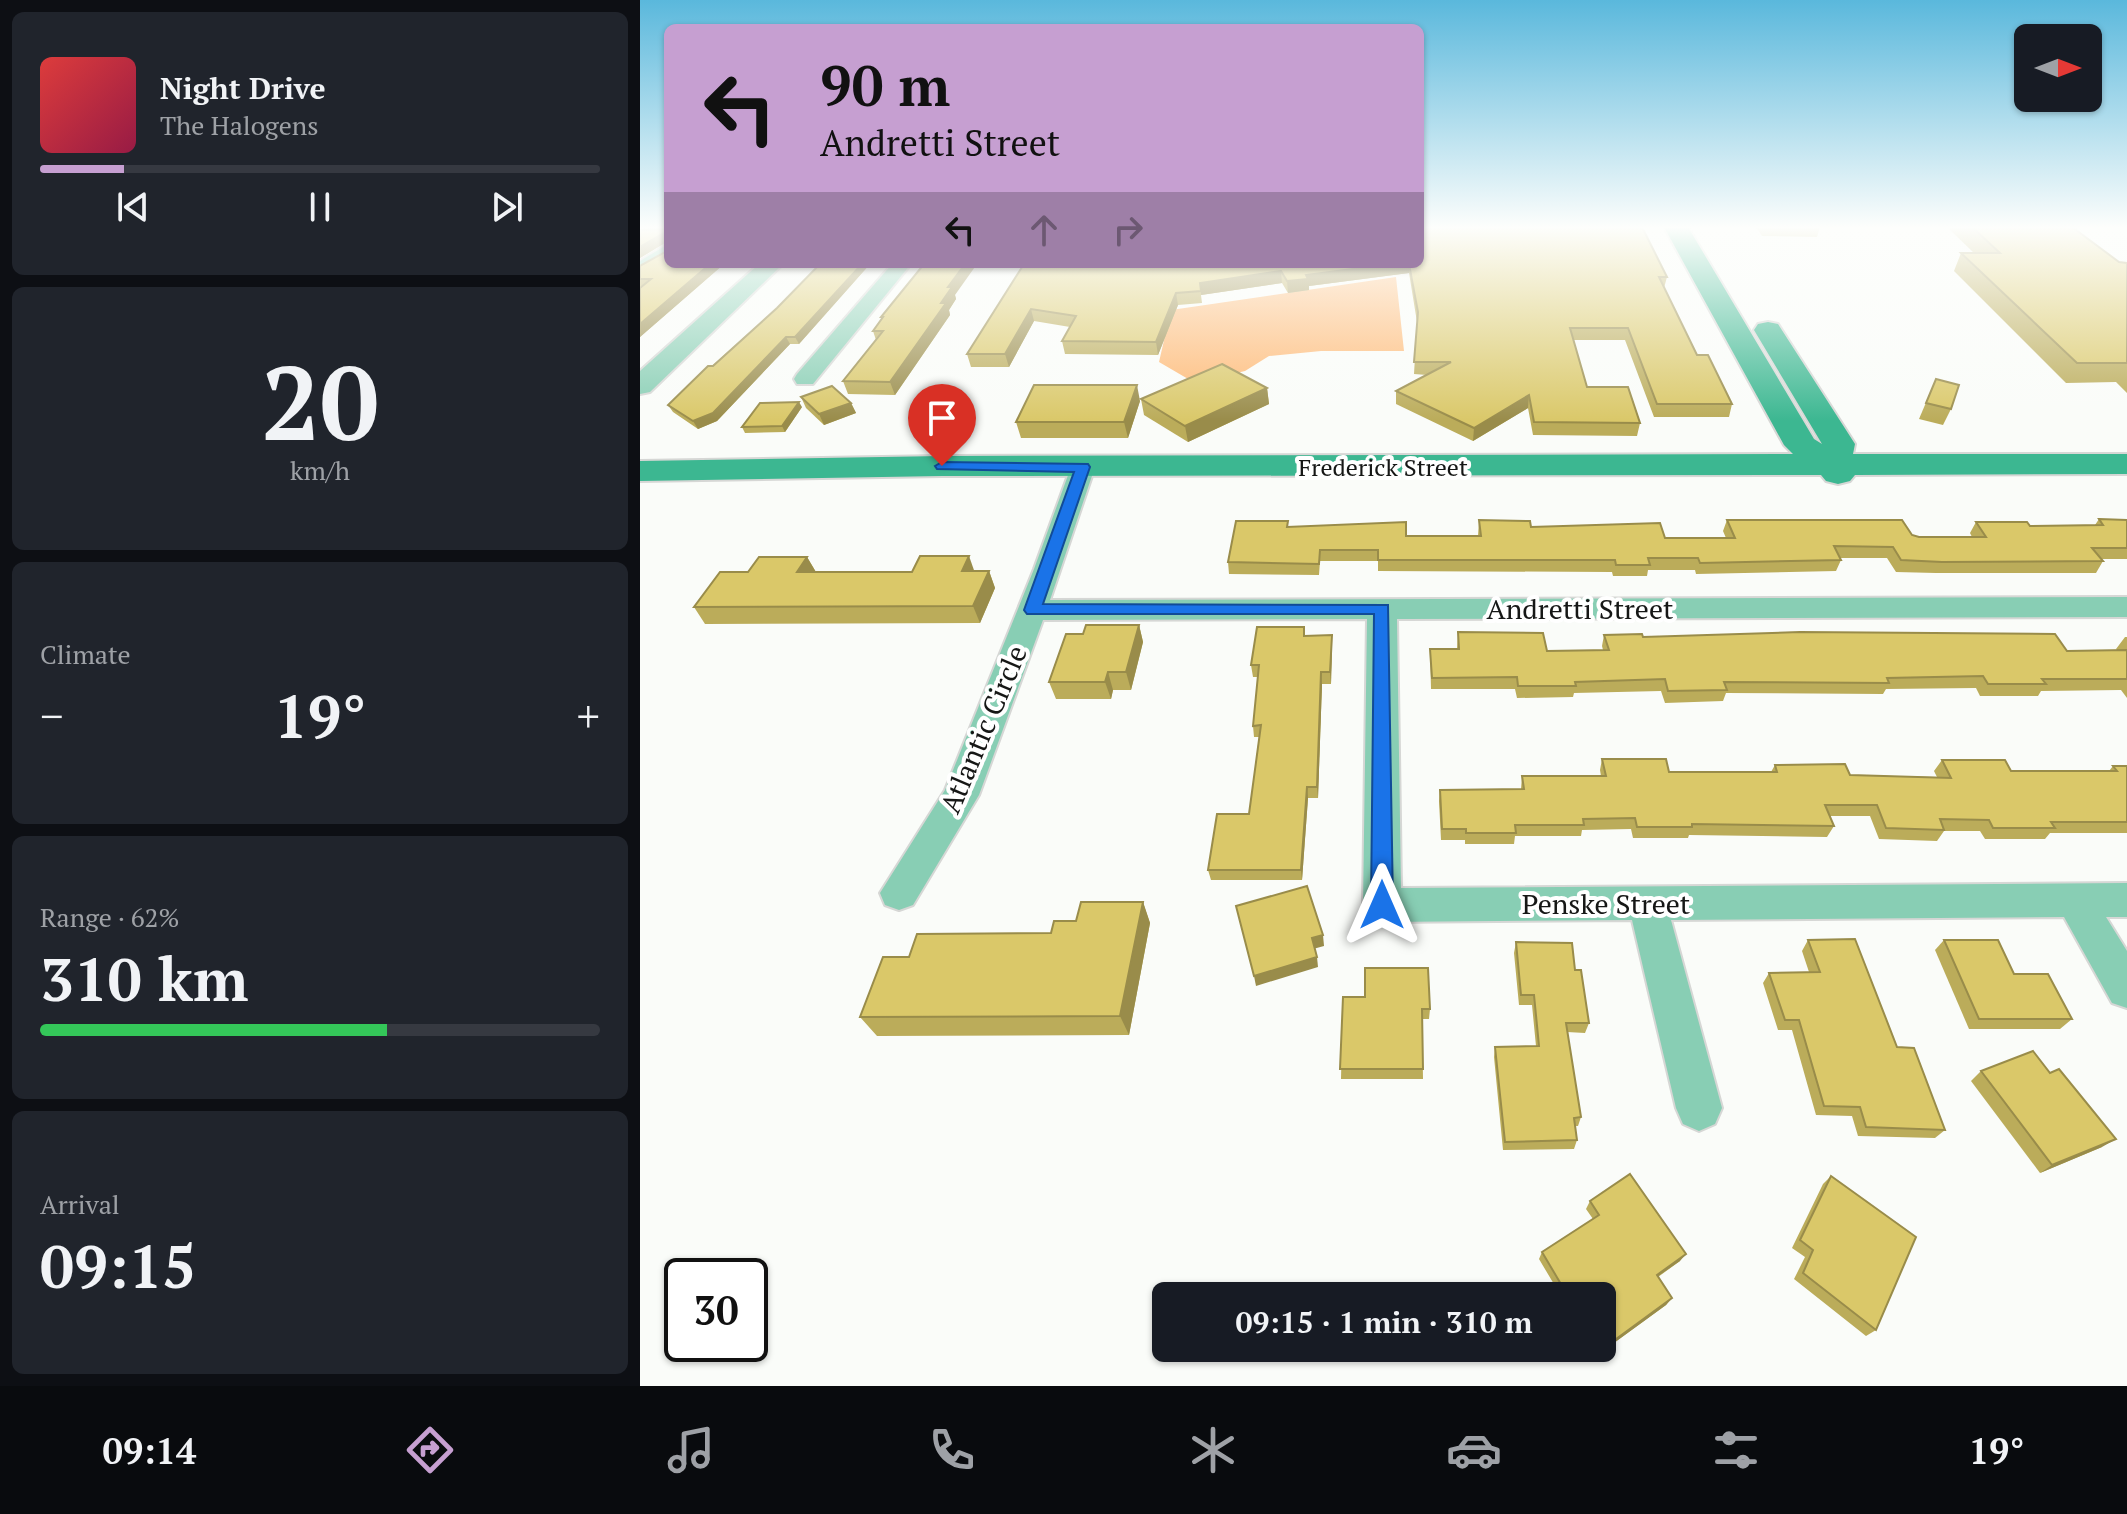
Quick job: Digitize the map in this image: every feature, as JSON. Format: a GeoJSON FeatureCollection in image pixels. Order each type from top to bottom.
{"type":"FeatureCollection","features":[{"type":"Feature","properties":{"kind":"main road"},"geometry":{"type":"LineString","coordinates":[[1720,292],[1801,445],[1841,478]]}},
{"type":"Feature","properties":{"kind":"main road"},"geometry":{"type":"LineString","coordinates":[[1742,292],[1839,444],[1841,478]]}},
{"type":"Feature","properties":{"kind":"main road","name":"Frederick Street"},"geometry":{"type":"LineString","coordinates":[[640,471],[890,467],[1185,491],[1841,478],[2127,464]]}},
{"type":"Feature","properties":{"kind":"main road"},"geometry":{"type":"LineString","coordinates":[[747,493],[808,480],[874,479],[886,474],[890,467]]}},
{"type":"Feature","properties":{"kind":"main road"},"geometry":{"type":"LineString","coordinates":[[1185,491],[1214,482],[1303,479],[1323,467]]}},
{"type":"Feature","properties":{"kind":"main road","name":"Frederick Street"},"geometry":{"type":"LineString","coordinates":[[640,493],[747,493],[1323,467],[1841,478],[2127,489]]}},
{"type":"Feature","properties":{"kind":"street"},"geometry":{"type":"LineString","coordinates":[[640,386],[742,292]]}},
{"type":"Feature","properties":{"kind":"street"},"geometry":{"type":"LineString","coordinates":[[805,379],[879,292]]}},
{"type":"Feature","properties":{"kind":"street","name":"Atlantic Circle"},"geometry":{"type":"LineString","coordinates":[[899,893],[961,795],[1079,480]]}},
{"type":"Feature","properties":{"kind":"street","name":"Andretti Street"},"geometry":{"type":"LineString","coordinates":[[1032,610],[2127,607]]}},
{"type":"Feature","properties":{"kind":"street","name":"Penske Street"},"geometry":{"type":"LineString","coordinates":[[1382,609],[1382,905],[2127,900]]}},
{"type":"Feature","properties":{"kind":"street"},"geometry":{"type":"LineString","coordinates":[[2075,901],[2127,989]]}},
{"type":"Feature","properties":{"kind":"street"},"geometry":{"type":"LineString","coordinates":[[1647,903],[1699,1108]]}},
{"type":"Feature","properties":{"kind":"shaded area"},"geometry":{"type":"Polygon","coordinates":[[[1296,292],[1398,292],[1404,351],[1321,351],[1269,356],[1245,371],[1195,383],[1159,362],[1171,310],[1296,292]]]}},
{"type":"Feature","properties":{"kind":"building"},"geometry":{"type":"Polygon","coordinates":[[[640,292],[678,292],[640,324],[640,292]]]}},
{"type":"Feature","properties":{"kind":"building"},"geometry":{"type":"Polygon","coordinates":[[[793,292],[837,292],[795,337],[786,337],[713,413],[693,421],[668,405],[708,366],[713,366],[793,292]]]}},
{"type":"Feature","properties":{"kind":"building"},"geometry":{"type":"Polygon","coordinates":[[[902,292],[949,292],[941,303],[946,303],[890,382],[843,381],[883,331],[873,331],[902,292]]]}},
{"type":"Feature","properties":{"kind":"building"},"geometry":{"type":"Polygon","coordinates":[[[1006,292],[1192,292],[1176,293],[1156,342],[1062,341],[1076,316],[1031,309],[1005,354],[967,354],[1006,292]]]}},
{"type":"Feature","properties":{"kind":"building"},"geometry":{"type":"Polygon","coordinates":[[[1414,292],[1666,292],[1697,355],[1708,355],[1732,404],[1657,404],[1628,328],[1570,328],[1587,387],[1628,387],[1640,423],[1534,422],[1529,395],[1474,428],[1396,391],[1451,362],[1414,362],[1418,312],[1414,292]]]}},
{"type":"Feature","properties":{"kind":"building"},"geometry":{"type":"Polygon","coordinates":[[[2002,292],[2127,292],[2127,363],[2077,363],[2002,292]]]}},
{"type":"Feature","properties":{"kind":"building"},"geometry":{"type":"Polygon","coordinates":[[[1222,364],[1267,388],[1185,426],[1141,399],[1222,364]]]}},
{"type":"Feature","properties":{"kind":"building"},"geometry":{"type":"Polygon","coordinates":[[[1936,379],[1959,385],[1951,409],[1926,403],[1936,379]]]}},
{"type":"Feature","properties":{"kind":"building"},"geometry":{"type":"Polygon","coordinates":[[[1034,385],[1137,385],[1124,422],[1016,422],[1034,385]]]}},
{"type":"Feature","properties":{"kind":"building"},"geometry":{"type":"Polygon","coordinates":[[[832,386],[851,403],[819,414],[801,397],[832,386]]]}},
{"type":"Feature","properties":{"kind":"building"},"geometry":{"type":"Polygon","coordinates":[[[799,402],[782,426],[742,427],[760,403],[799,402]]]}},
{"type":"Feature","properties":{"kind":"building"},"geometry":{"type":"Polygon","coordinates":[[[2099,519],[2127,520],[2127,548],[2092,548],[2103,561],[1901,560],[1893,547],[1834,546],[1841,560],[1700,563],[1698,558],[1648,558],[1650,565],[1616,565],[1615,560],[1378,560],[1378,550],[1320,550],[1319,564],[1228,562],[1236,521],[1288,521],[1287,527],[1406,522],[1406,536],[1481,536],[1479,520],[1530,521],[1531,527],[1660,523],[1665,538],[1735,538],[1727,520],[1902,520],[1912,535],[1919,537],[1986,537],[1976,522],[2027,522],[2030,526],[2103,525],[2099,519]]]}},
{"type":"Feature","properties":{"kind":"building"},"geometry":{"type":"Polygon","coordinates":[[[920,556],[969,556],[962,571],[989,571],[973,606],[694,607],[720,572],[748,572],[759,557],[807,557],[797,572],[912,572],[920,556]]]}},
{"type":"Feature","properties":{"kind":"building"},"geometry":{"type":"Polygon","coordinates":[[[1086,625],[1139,625],[1126,672],[1108,672],[1105,682],[1049,682],[1066,634],[1083,634],[1086,625]]]}},
{"type":"Feature","properties":{"kind":"building"},"geometry":{"type":"Polygon","coordinates":[[[1257,627],[1304,627],[1304,636],[1332,635],[1330,672],[1321,672],[1317,787],[1307,787],[1301,870],[1208,870],[1217,814],[1249,814],[1261,725],[1253,726],[1259,665],[1251,665],[1257,627]]]}},
{"type":"Feature","properties":{"kind":"building"},"geometry":{"type":"Polygon","coordinates":[[[1458,632],[1543,633],[1547,651],[1609,650],[1604,635],[1642,634],[1643,637],[1800,632],[2055,634],[2067,651],[2127,650],[2127,679],[2042,679],[2046,684],[1988,684],[1983,676],[1887,678],[1889,683],[1724,682],[1727,690],[1668,691],[1665,679],[1575,682],[1576,686],[1518,686],[1517,677],[1432,678],[1430,649],[1459,649],[1458,632]]]}},
{"type":"Feature","properties":{"kind":"building"},"geometry":{"type":"Polygon","coordinates":[[[1602,759],[1666,759],[1669,772],[1777,772],[1775,765],[1845,764],[1850,775],[1951,778],[1942,760],[2005,760],[2011,771],[2117,771],[2113,766],[2127,766],[2127,822],[2051,822],[2055,828],[1993,828],[1989,820],[1940,819],[1944,830],[1886,828],[1877,805],[1825,805],[1834,826],[1692,824],[1692,827],[1637,827],[1635,818],[1583,819],[1584,825],[1515,825],[1516,833],[1466,833],[1466,829],[1442,829],[1440,790],[1524,789],[1522,776],[1606,776],[1602,759]]]}},
{"type":"Feature","properties":{"kind":"building"},"geometry":{"type":"Polygon","coordinates":[[[1307,886],[1323,935],[1312,938],[1317,957],[1254,976],[1236,906],[1307,886]]]}},
{"type":"Feature","properties":{"kind":"building"},"geometry":{"type":"Polygon","coordinates":[[[1081,902],[1143,902],[1120,1016],[860,1017],[883,957],[909,957],[917,934],[1051,933],[1054,921],[1076,921],[1081,902]]]}},
{"type":"Feature","properties":{"kind":"building"},"geometry":{"type":"Polygon","coordinates":[[[1855,939],[1897,1047],[1914,1048],[1945,1130],[1866,1127],[1860,1107],[1824,1106],[1799,1020],[1785,1020],[1769,973],[1820,972],[1808,940],[1855,939]]]}},
{"type":"Feature","properties":{"kind":"building"},"geometry":{"type":"Polygon","coordinates":[[[1944,940],[1998,940],[2014,974],[2048,974],[2072,1019],[1979,1019],[1944,940]]]}},
{"type":"Feature","properties":{"kind":"building"},"geometry":{"type":"Polygon","coordinates":[[[1516,942],[1572,943],[1575,970],[1581,970],[1589,1023],[1566,1023],[1581,1117],[1574,1118],[1577,1140],[1505,1142],[1495,1047],[1539,1046],[1534,995],[1521,995],[1516,942]]]}},
{"type":"Feature","properties":{"kind":"building"},"geometry":{"type":"Polygon","coordinates":[[[1365,968],[1428,968],[1430,1009],[1422,1009],[1423,1069],[1340,1069],[1343,997],[1365,997],[1365,968]]]}},
{"type":"Feature","properties":{"kind":"building"},"geometry":{"type":"Polygon","coordinates":[[[2033,1051],[2050,1073],[2059,1069],[2116,1139],[2052,1165],[1981,1071],[2033,1051]]]}},
{"type":"Feature","properties":{"kind":"building"},"geometry":{"type":"Polygon","coordinates":[[[1630,1174],[1686,1254],[1657,1275],[1672,1298],[1616,1339],[1616,1282],[1560,1282],[1542,1252],[1599,1215],[1590,1201],[1630,1174]]]}},
{"type":"Feature","properties":{"kind":"building"},"geometry":{"type":"Polygon","coordinates":[[[1831,1176],[1916,1237],[1876,1330],[1803,1273],[1813,1250],[1800,1240],[1831,1176]]]}},
{"type":"Feature","properties":{"kind":"route"},"geometry":{"type":"LineString","coordinates":[[942,466],[1083,467],[1032,610],[1382,609],[1382,905]]}}]}
